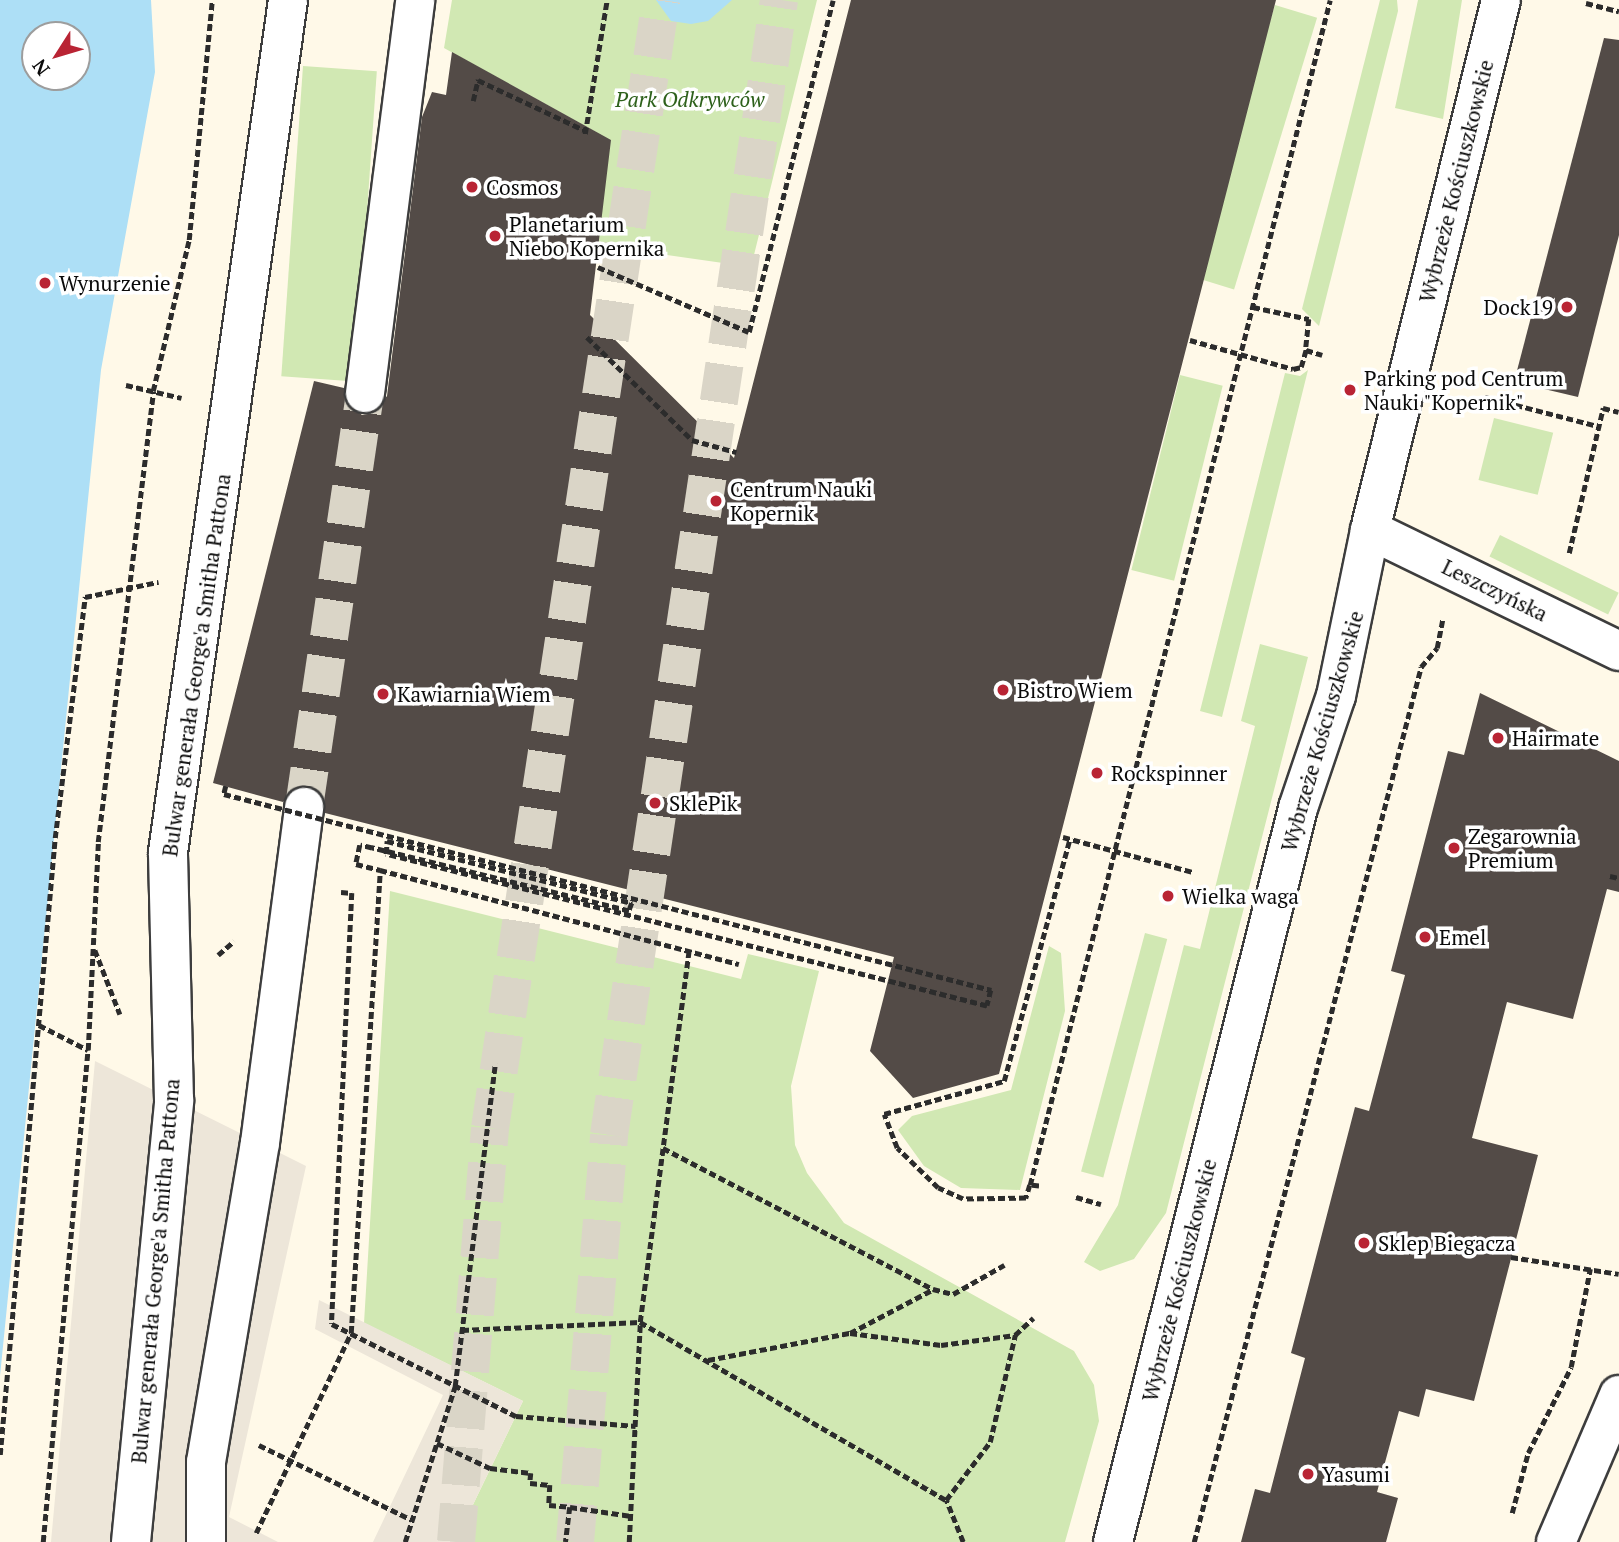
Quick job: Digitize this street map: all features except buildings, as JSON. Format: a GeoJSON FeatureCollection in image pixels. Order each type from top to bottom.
{"type":"FeatureCollection","features":[{"type":"Feature","properties":{"kind":"street","name":"Bulwar generała George'a Smitha Pattona"},"geometry":{"type":"LineString","coordinates":[[131,1542],[174,1100],[168,852],[288,0]]}},
{"type":"Feature","properties":{"kind":"street"},"geometry":{"type":"LineString","coordinates":[[365,393],[415,0]]}},
{"type":"Feature","properties":{"kind":"street","name":"Wybrzeże Kościuszkowskie"},"geometry":{"type":"LineString","coordinates":[[1113,1542],[1298,808],[1336,696],[1370,530],[1502,0]]}},
{"type":"Feature","properties":{"kind":"street","name":"Leszczyńska"},"geometry":{"type":"LineString","coordinates":[[1370,530],[1619,650]]}},
{"type":"Feature","properties":{"kind":"street"},"geometry":{"type":"LineString","coordinates":[[206,1542],[206,1462],[260,1143],[304,807]]}},
{"type":"Feature","properties":{"kind":"street"},"geometry":{"type":"LineString","coordinates":[[1556,1542],[1619,1395]]}},
{"type":"Feature","properties":{"kind":"path"},"geometry":{"type":"LineString","coordinates":[[43,1542],[88,1050],[98,842],[153,391],[189,240],[212,0]]}},
{"type":"Feature","properties":{"kind":"path"},"geometry":{"type":"LineString","coordinates":[[473,102],[478,80],[585,132],[607,0]]}},
{"type":"Feature","properties":{"kind":"path"},"geometry":{"type":"LineString","coordinates":[[598,267],[749,332],[833,0]]}},
{"type":"Feature","properties":{"kind":"path"},"geometry":{"type":"LineString","coordinates":[[1070,838],[1004,1081],[884,1114],[897,1148],[938,1188],[963,1199],[1026,1198],[1030,1185],[1331,0]]}},
{"type":"Feature","properties":{"kind":"path"},"geometry":{"type":"LineString","coordinates":[[1586,4],[1619,11]]}},
{"type":"Feature","properties":{"kind":"path"},"geometry":{"type":"LineString","coordinates":[[1190,340],[1297,369],[1306,350],[1309,319],[1253,307]]}},
{"type":"Feature","properties":{"kind":"path"},"geometry":{"type":"LineString","coordinates":[[587,337],[692,440],[736,452]]}},
{"type":"Feature","properties":{"kind":"path"},"geometry":{"type":"LineString","coordinates":[[1306,350],[1322,355]]}},
{"type":"Feature","properties":{"kind":"path"},"geometry":{"type":"LineString","coordinates":[[126,385],[187,400]]}},
{"type":"Feature","properties":{"kind":"path"},"geometry":{"type":"LineString","coordinates":[[1485,397],[1598,426]]}},
{"type":"Feature","properties":{"kind":"path"},"geometry":{"type":"LineString","coordinates":[[1569,553],[1603,408],[1619,412]]}},
{"type":"Feature","properties":{"kind":"path"},"geometry":{"type":"LineString","coordinates":[[0,1455],[39,1026],[85,597],[169,580]]}},
{"type":"Feature","properties":{"kind":"path"},"geometry":{"type":"LineString","coordinates":[[1194,1542],[1421,667],[1437,648],[1445,609]]}},
{"type":"Feature","properties":{"kind":"path"},"geometry":{"type":"LineString","coordinates":[[226,786],[224,794],[991,990],[987,1006],[386,854],[387,841],[632,903],[629,911],[480,874],[412,858],[399,855],[385,852],[360,845],[356,864],[739,964]]}},
{"type":"Feature","properties":{"kind":"path"},"geometry":{"type":"LineString","coordinates":[[1063,837],[1193,872]]}},
{"type":"Feature","properties":{"kind":"path"},"geometry":{"type":"LineString","coordinates":[[258,1531],[351,1333],[380,870]]}},
{"type":"Feature","properties":{"kind":"path"},"geometry":{"type":"LineString","coordinates":[[1610,876],[1619,878]]}},
{"type":"Feature","properties":{"kind":"path"},"geometry":{"type":"LineString","coordinates":[[293,888],[352,893],[331,1324],[516,1416],[636,1426]]}},
{"type":"Feature","properties":{"kind":"path"},"geometry":{"type":"LineString","coordinates":[[171,981],[232,947],[236,934]]}},
{"type":"Feature","properties":{"kind":"path"},"geometry":{"type":"LineString","coordinates":[[629,1542],[640,1322],[689,950]]}},
{"type":"Feature","properties":{"kind":"path"},"geometry":{"type":"LineString","coordinates":[[39,1026],[88,1050]]}},
{"type":"Feature","properties":{"kind":"path"},"geometry":{"type":"LineString","coordinates":[[405,1542],[454,1386],[495,1063]]}},
{"type":"Feature","properties":{"kind":"path"},"geometry":{"type":"LineString","coordinates":[[663,1148],[933,1289],[953,1294],[1004,1265]]}},
{"type":"Feature","properties":{"kind":"path"},"geometry":{"type":"LineString","coordinates":[[1030,1185],[1039,1186]]}},
{"type":"Feature","properties":{"kind":"path"},"geometry":{"type":"LineString","coordinates":[[1076,1197],[1101,1204]]}},
{"type":"Feature","properties":{"kind":"path"},"geometry":{"type":"LineString","coordinates":[[1511,1257],[1619,1274]]}},
{"type":"Feature","properties":{"kind":"path"},"geometry":{"type":"LineString","coordinates":[[1508,1526],[1528,1453],[1571,1367],[1590,1269]]}},
{"type":"Feature","properties":{"kind":"path"},"geometry":{"type":"LineString","coordinates":[[707,1361],[850,1333],[933,1289]]}},
{"type":"Feature","properties":{"kind":"path"},"geometry":{"type":"LineString","coordinates":[[946,1500],[990,1441],[1015,1335],[1033,1318]]}},
{"type":"Feature","properties":{"kind":"path"},"geometry":{"type":"LineString","coordinates":[[462,1329],[640,1322],[946,1500],[963,1542]]}},
{"type":"Feature","properties":{"kind":"path"},"geometry":{"type":"LineString","coordinates":[[850,1333],[941,1345],[1015,1335]]}},
{"type":"Feature","properties":{"kind":"path"},"geometry":{"type":"LineString","coordinates":[[252,1441],[412,1520]]}},
{"type":"Feature","properties":{"kind":"path"},"geometry":{"type":"LineString","coordinates":[[437,1443],[490,1468],[531,1473],[530,1483],[550,1485],[549,1505],[631,1516]]}},
{"type":"Feature","properties":{"kind":"path"},"geometry":{"type":"LineString","coordinates":[[566,1542],[570,1507]]}},
{"type":"Feature","properties":{"kind":"green space","name":"Park Odkrywców"},"geometry":{"type":"Polygon","coordinates":[[[452,0],[817,0],[751,267],[590,244],[596,132],[444,48],[452,0]]]}},
{"type":"Feature","properties":{"kind":"green space"},"geometry":{"type":"Polygon","coordinates":[[[1380,0],[1397,0],[1398,11],[1319,326],[1302,309],[1380,0]]]}},
{"type":"Feature","properties":{"kind":"green space"},"geometry":{"type":"Polygon","coordinates":[[[1418,0],[1462,0],[1443,119],[1395,108],[1418,0]]]}},
{"type":"Feature","properties":{"kind":"green space"},"geometry":{"type":"Polygon","coordinates":[[[1275,5],[1317,18],[1234,289],[1192,277],[1275,5]]]}},
{"type":"Feature","properties":{"kind":"green space"},"geometry":{"type":"Polygon","coordinates":[[[303,66],[377,71],[355,381],[281,376],[303,66]]]}},
{"type":"Feature","properties":{"kind":"green space"},"geometry":{"type":"Polygon","coordinates":[[[1308,370],[1222,717],[1200,711],[1285,373],[1300,376],[1308,370]]]}},
{"type":"Feature","properties":{"kind":"green space"},"geometry":{"type":"Polygon","coordinates":[[[1180,375],[1223,386],[1174,581],[1131,570],[1180,375]]]}},
{"type":"Feature","properties":{"kind":"green space"},"geometry":{"type":"Polygon","coordinates":[[[1494,418],[1553,433],[1538,495],[1479,480],[1494,418]]]}},
{"type":"Feature","properties":{"kind":"green space"},"geometry":{"type":"Polygon","coordinates":[[[1500,535],[1619,593],[1608,614],[1489,557],[1500,535]]]}},
{"type":"Feature","properties":{"kind":"green space"},"geometry":{"type":"Polygon","coordinates":[[[1260,644],[1308,657],[1166,1213],[1134,1259],[1100,1271],[1084,1262],[1118,1205],[1184,945],[1200,949],[1255,726],[1241,721],[1260,644]]]}},
{"type":"Feature","properties":{"kind":"green space"},"geometry":{"type":"Polygon","coordinates":[[[390,891],[741,979],[748,954],[819,971],[791,1086],[795,1145],[807,1173],[844,1223],[1074,1351],[1094,1385],[1099,1421],[1065,1542],[455,1542],[523,1401],[364,1323],[390,891]]]}},
{"type":"Feature","properties":{"kind":"green space"},"geometry":{"type":"Polygon","coordinates":[[[1145,933],[1167,939],[1103,1178],[1081,1172],[1145,933]]]}},
{"type":"Feature","properties":{"kind":"green space"},"geometry":{"type":"Polygon","coordinates":[[[1049,946],[1061,953],[1065,1011],[1020,1190],[961,1188],[924,1166],[898,1130],[912,1116],[1011,1090],[1049,946]]]}},
{"type":"Feature","properties":{"kind":"shaded area"},"geometry":{"type":"Polygon","coordinates":[[[95,1061],[306,1166],[229,1517],[278,1542],[51,1542],[95,1061]]]}},
{"type":"Feature","properties":{"kind":"shaded area"},"geometry":{"type":"Polygon","coordinates":[[[319,1300],[523,1401],[455,1542],[373,1542],[443,1395],[315,1329],[319,1300]]]}},
{"type":"Feature","properties":{"kind":"water"},"geometry":{"type":"Polygon","coordinates":[[[0,0],[151,0],[155,72],[101,370],[0,1376],[0,0]]]}},
{"type":"Feature","properties":{"kind":"water"},"geometry":{"type":"Polygon","coordinates":[[[656,0],[732,0],[708,21],[691,24],[671,21],[656,0]]]}},
{"type":"Feature","properties":{"kind":"tunnel"},"geometry":{"type":"LineString","coordinates":[[456,1542],[490,1128],[661,0]]}},
{"type":"Feature","properties":{"kind":"tunnel"},"geometry":{"type":"LineString","coordinates":[[575,1542],[609,1135],[779,0]]}},
{"type":"Feature","properties":{"kind":"tunnel"},"geometry":{"type":"LineString","coordinates":[[304,807],[365,393]]}},
{"type":"Feature","properties":{"kind":"place","name":"Cosmos"},"geometry":{"type":"Point","coordinates":[472,187]}},
{"type":"Feature","properties":{"kind":"place","name":"Planetarium Niebo Kopernika"},"geometry":{"type":"Point","coordinates":[495,236]}},
{"type":"Feature","properties":{"kind":"place","name":"Wynurzenie"},"geometry":{"type":"Point","coordinates":[45,283]}},
{"type":"Feature","properties":{"kind":"place","name":"Dock19"},"geometry":{"type":"Point","coordinates":[1567,307]}},
{"type":"Feature","properties":{"kind":"place","name":"Parking pod Centrum Nauki \"Kopernik\""},"geometry":{"type":"Point","coordinates":[1350,390]}},
{"type":"Feature","properties":{"kind":"place","name":"Centrum Nauki Kopernik"},"geometry":{"type":"Point","coordinates":[716,501]}},
{"type":"Feature","properties":{"kind":"place","name":"Bistro Wiem"},"geometry":{"type":"Point","coordinates":[1003,690]}},
{"type":"Feature","properties":{"kind":"place","name":"Kawiarnia Wiem"},"geometry":{"type":"Point","coordinates":[383,694]}},
{"type":"Feature","properties":{"kind":"place","name":"Hairmate"},"geometry":{"type":"Point","coordinates":[1498,738]}},
{"type":"Feature","properties":{"kind":"place","name":"Rockspinner"},"geometry":{"type":"Point","coordinates":[1097,773]}},
{"type":"Feature","properties":{"kind":"place","name":"SklePik"},"geometry":{"type":"Point","coordinates":[655,803]}},
{"type":"Feature","properties":{"kind":"place","name":"Zegarownia Premium"},"geometry":{"type":"Point","coordinates":[1454,848]}},
{"type":"Feature","properties":{"kind":"place","name":"Wielka waga"},"geometry":{"type":"Point","coordinates":[1168,896]}},
{"type":"Feature","properties":{"kind":"place","name":"Emel"},"geometry":{"type":"Point","coordinates":[1425,937]}},
{"type":"Feature","properties":{"kind":"place","name":"Sklep Biegacza"},"geometry":{"type":"Point","coordinates":[1364,1243]}},
{"type":"Feature","properties":{"kind":"place","name":"Yasumi"},"geometry":{"type":"Point","coordinates":[1308,1474]}}]}
